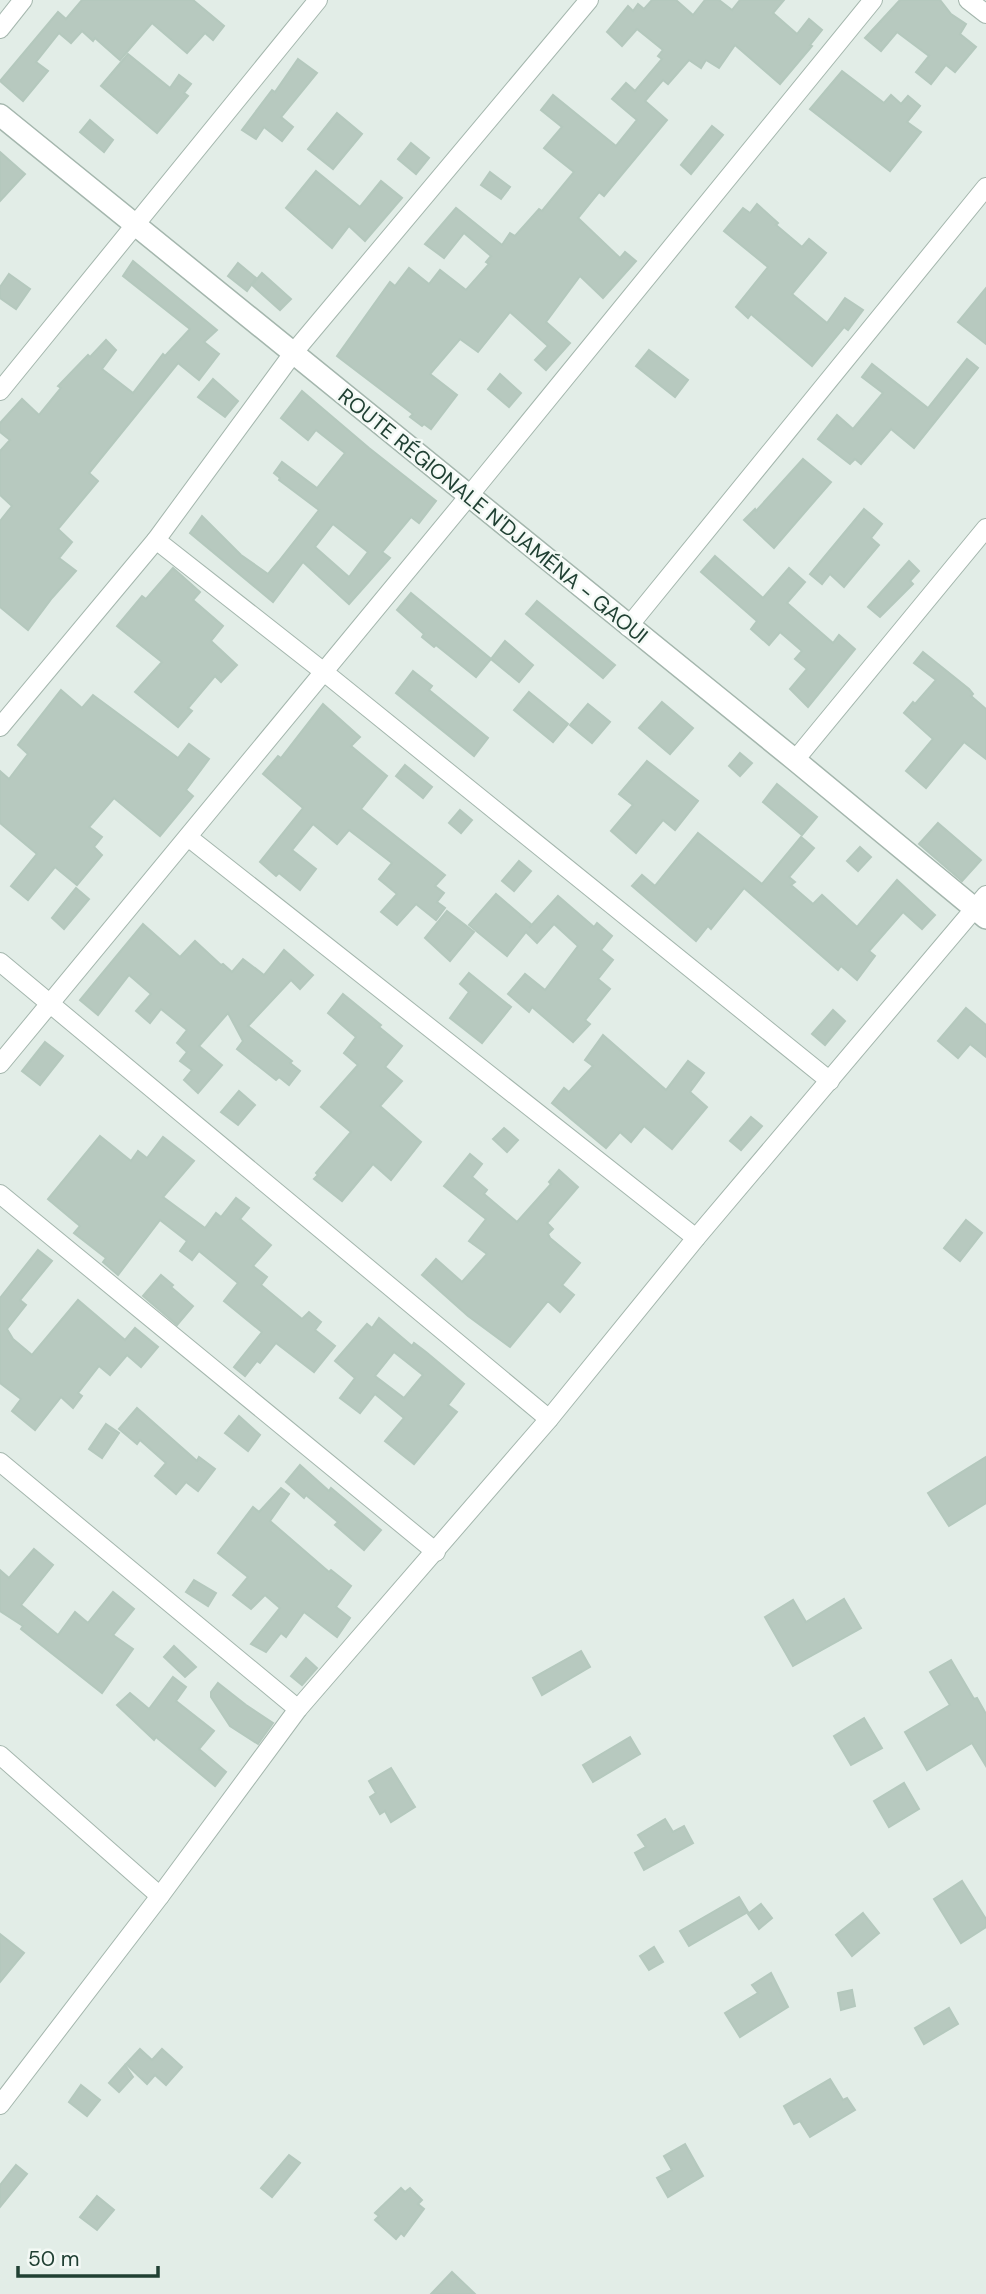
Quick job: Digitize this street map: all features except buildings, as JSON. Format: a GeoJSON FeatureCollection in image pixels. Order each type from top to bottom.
{"type":"FeatureCollection","features":[{"type":"Feature","properties":{"kind":"street"},"geometry":{"type":"LineString","coordinates":[[0,29],[23,0]]}},
{"type":"Feature","properties":{"kind":"street"},"geometry":{"type":"LineString","coordinates":[[0,391],[318,0]]}},
{"type":"Feature","properties":{"kind":"street"},"geometry":{"type":"LineString","coordinates":[[0,727],[156,540],[294,352],[589,0]]}},
{"type":"Feature","properties":{"kind":"street"},"geometry":{"type":"LineString","coordinates":[[0,1064],[468,497],[873,0]]}},
{"type":"Feature","properties":{"kind":"street"},"geometry":{"type":"LineString","coordinates":[[968,0],[986,14]]}},
{"type":"Feature","properties":{"kind":"street","name":"ROUTE RÉGIONALE N'DJAMÉNA - GAOUI"},"geometry":{"type":"LineString","coordinates":[[0,115],[628,627],[982,907]]}},
{"type":"Feature","properties":{"kind":"street"},"geometry":{"type":"LineString","coordinates":[[628,627],[986,187]]}},
{"type":"Feature","properties":{"kind":"street"},"geometry":{"type":"LineString","coordinates":[[795,760],[986,528]]}},
{"type":"Feature","properties":{"kind":"street"},"geometry":{"type":"LineString","coordinates":[[156,540],[324,672],[830,1081]]}},
{"type":"Feature","properties":{"kind":"street"},"geometry":{"type":"LineString","coordinates":[[188,837],[696,1238]]}},
{"type":"Feature","properties":{"kind":"street"},"geometry":{"type":"LineString","coordinates":[[0,2105],[298,1709],[436,1552],[549,1419],[696,1238],[982,907]]}},
{"type":"Feature","properties":{"kind":"street"},"geometry":{"type":"LineString","coordinates":[[0,962],[549,1419]]}},
{"type":"Feature","properties":{"kind":"street"},"geometry":{"type":"LineString","coordinates":[[0,1194],[436,1552]]}},
{"type":"Feature","properties":{"kind":"street"},"geometry":{"type":"LineString","coordinates":[[0,1462],[298,1709]]}},
{"type":"Feature","properties":{"kind":"street"},"geometry":{"type":"LineString","coordinates":[[0,1755],[160,1895]]}}]}
